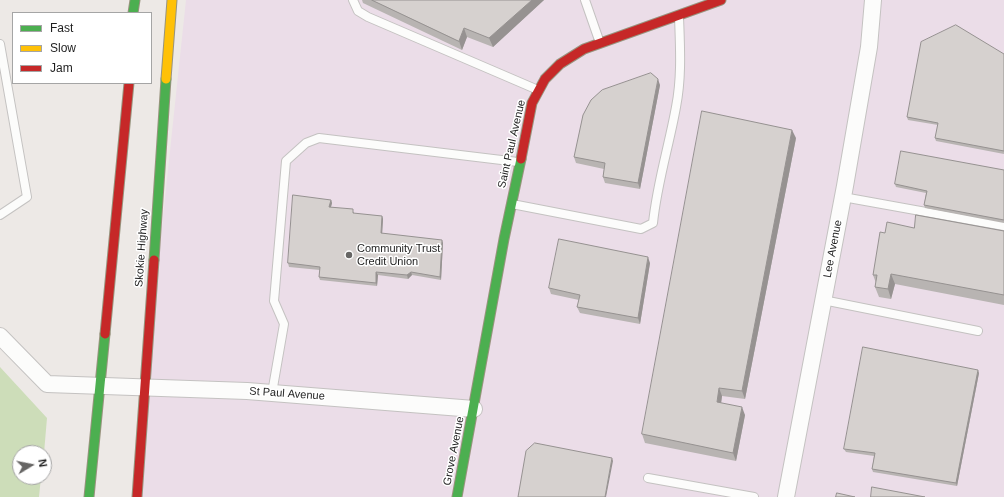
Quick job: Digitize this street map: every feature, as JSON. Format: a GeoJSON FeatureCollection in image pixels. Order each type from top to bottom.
{"type":"FeatureCollection","features":[{"type":"Feature","properties":{"kind":"main road"},"geometry":{"type":"LineString","coordinates":[[134,12],[135,0]]}},
{"type":"Feature","properties":{"kind":"main road","name":"Skokie Highway"},"geometry":{"type":"LineString","coordinates":[[137,497],[172,0]]}},
{"type":"Feature","properties":{"kind":"main road","name":"Saint Paul Avenue"},"geometry":{"type":"LineString","coordinates":[[474,409],[511,203],[532,103],[545,79],[560,64],[584,49],[679,15],[708,2],[721,0]]}},
{"type":"Feature","properties":{"kind":"main road"},"geometry":{"type":"LineString","coordinates":[[89,497],[129,84]]}},
{"type":"Feature","properties":{"kind":"main road","name":"Grove Avenue"},"geometry":{"type":"LineString","coordinates":[[458,497],[474,409]]}},
{"type":"Feature","properties":{"kind":"street","name":"Lee Avenue"},"geometry":{"type":"LineString","coordinates":[[786,497],[869,47],[874,0]]}},
{"type":"Feature","properties":{"kind":"street","name":"St Paul Avenue"},"geometry":{"type":"LineString","coordinates":[[0,336],[47,384],[272,393],[474,409]]}},
{"type":"Feature","properties":{"kind":"lane"},"geometry":{"type":"LineString","coordinates":[[354,0],[358,10],[368,17],[539,90]]}},
{"type":"Feature","properties":{"kind":"lane"},"geometry":{"type":"LineString","coordinates":[[585,0],[601,43]]}},
{"type":"Feature","properties":{"kind":"lane"},"geometry":{"type":"LineString","coordinates":[[511,203],[641,229],[653,223],[656,196],[676,106],[680,70],[679,15]]}},
{"type":"Feature","properties":{"kind":"lane"},"geometry":{"type":"LineString","coordinates":[[0,44],[28,196],[0,215]]}},
{"type":"Feature","properties":{"kind":"lane"},"geometry":{"type":"LineString","coordinates":[[272,393],[284,324],[274,301],[286,161],[306,143],[319,138],[520,162]]}},
{"type":"Feature","properties":{"kind":"lane"},"geometry":{"type":"LineString","coordinates":[[842,197],[1004,226]]}},
{"type":"Feature","properties":{"kind":"lane"},"geometry":{"type":"LineString","coordinates":[[823,300],[978,331]]}},
{"type":"Feature","properties":{"kind":"lane"},"geometry":{"type":"LineString","coordinates":[[648,478],[754,497]]}},
{"type":"Feature","properties":{"kind":"shaded area"},"geometry":{"type":"Polygon","coordinates":[[[186,0],[1004,0],[1004,497],[136,497],[145,387],[186,0]]]}},
{"type":"Feature","properties":{"kind":"green space"},"geometry":{"type":"Polygon","coordinates":[[[0,367],[47,418],[45,445],[12,445],[12,485],[40,485],[39,497],[0,497],[0,367]]]}},
{"type":"Feature","properties":{"kind":"building"},"geometry":{"type":"Polygon","coordinates":[[[372,0],[532,0],[489,38],[464,28],[459,41],[372,0]]]}},
{"type":"Feature","properties":{"kind":"building"},"geometry":{"type":"Polygon","coordinates":[[[956,25],[1004,54],[1004,151],[935,138],[938,123],[907,117],[921,42],[956,25]]]}},
{"type":"Feature","properties":{"kind":"building"},"geometry":{"type":"Polygon","coordinates":[[[651,73],[658,79],[638,183],[603,177],[605,163],[574,157],[583,115],[591,100],[602,90],[651,73]]]}},
{"type":"Feature","properties":{"kind":"building"},"geometry":{"type":"Polygon","coordinates":[[[702,111],[792,130],[742,391],[719,388],[717,402],[742,407],[733,453],[642,434],[702,111]]]}},
{"type":"Feature","properties":{"kind":"building"},"geometry":{"type":"Polygon","coordinates":[[[901,151],[1004,170],[1004,220],[924,205],[927,191],[895,184],[901,151]]]}},
{"type":"Feature","properties":{"kind":"building"},"geometry":{"type":"Polygon","coordinates":[[[293,195],[331,200],[329,207],[353,209],[353,213],[382,216],[381,233],[442,240],[440,277],[411,272],[407,275],[376,272],[376,283],[319,277],[320,267],[288,263],[293,195]]]}},
{"type":"Feature","properties":{"kind":"building"},"geometry":{"type":"Polygon","coordinates":[[[916,215],[1004,231],[1004,295],[891,274],[888,289],[875,287],[877,275],[873,275],[880,232],[885,233],[887,222],[914,228],[916,215]]]}},
{"type":"Feature","properties":{"kind":"building"},"geometry":{"type":"Polygon","coordinates":[[[559,239],[648,257],[638,318],[577,307],[580,295],[549,288],[559,239]]]}},
{"type":"Feature","properties":{"kind":"building"},"geometry":{"type":"Polygon","coordinates":[[[863,347],[978,370],[956,483],[872,469],[875,453],[844,449],[863,347]]]}},
{"type":"Feature","properties":{"kind":"building"},"geometry":{"type":"Polygon","coordinates":[[[535,443],[612,458],[605,497],[518,497],[526,451],[535,443]]]}},
{"type":"Feature","properties":{"kind":"building"},"geometry":{"type":"Polygon","coordinates":[[[872,487],[925,497],[871,497],[872,487]]]}},
{"type":"Feature","properties":{"kind":"building"},"geometry":{"type":"Polygon","coordinates":[[[837,493],[855,497],[836,497],[837,493]]]}},
{"type":"Feature","properties":{"kind":"traffic: fast"},"geometry":{"type":"LineString","coordinates":[[133,12],[135,0]]}},
{"type":"Feature","properties":{"kind":"traffic: fast"},"geometry":{"type":"LineString","coordinates":[[154,260],[166,79]]}},
{"type":"Feature","properties":{"kind":"traffic: fast"},"geometry":{"type":"LineString","coordinates":[[457,497],[504,239],[521,159]]}},
{"type":"Feature","properties":{"kind":"traffic: fast"},"geometry":{"type":"LineString","coordinates":[[89,497],[105,334]]}},
{"type":"Feature","properties":{"kind":"traffic: slow"},"geometry":{"type":"LineString","coordinates":[[166,79],[172,0]]}},
{"type":"Feature","properties":{"kind":"traffic: jam"},"geometry":{"type":"LineString","coordinates":[[521,159],[532,103],[545,79],[560,64],[584,49],[721,0]]}},
{"type":"Feature","properties":{"kind":"traffic: jam"},"geometry":{"type":"LineString","coordinates":[[105,334],[129,84]]}},
{"type":"Feature","properties":{"kind":"traffic: jam"},"geometry":{"type":"LineString","coordinates":[[137,497],[154,260]]}},
{"type":"Feature","properties":{"kind":"place","name":"Community Trust Credit Union"},"geometry":{"type":"Point","coordinates":[349,255]}}]}
